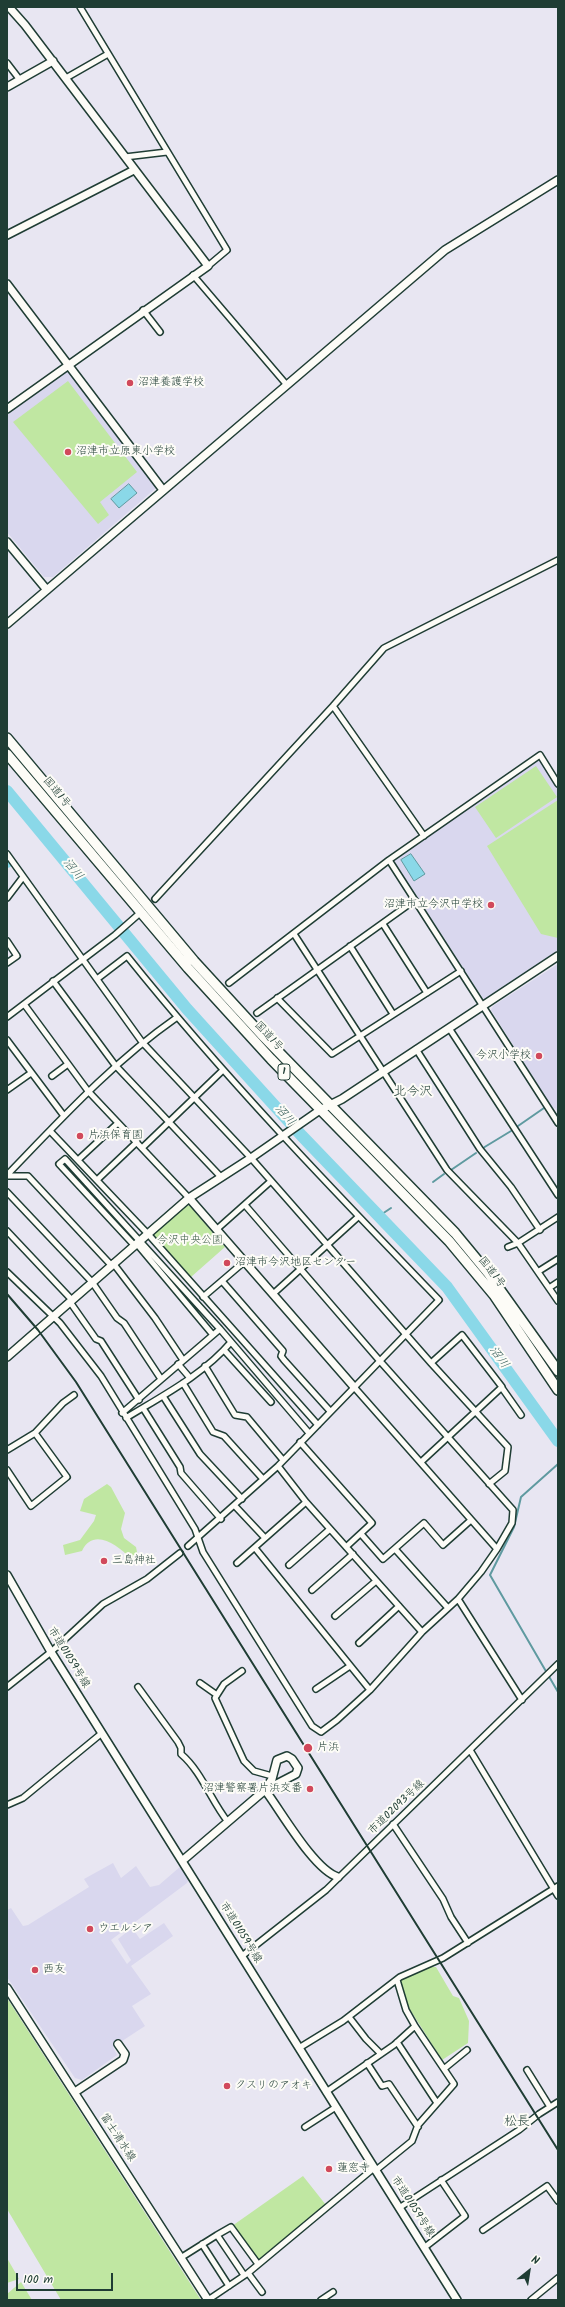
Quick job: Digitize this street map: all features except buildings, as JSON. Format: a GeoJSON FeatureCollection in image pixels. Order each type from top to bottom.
{"type":"FeatureCollection","features":[{"type":"Feature","properties":{"kind":"highway","name":"国道1号"},"geometry":{"type":"LineString","coordinates":[[7,738],[181,946],[245,1016],[455,1233],[488,1273],[558,1371]]}},
{"type":"Feature","properties":{"kind":"highway","name":"国道1号"},"geometry":{"type":"LineString","coordinates":[[7,754],[140,913],[203,985],[320,1110],[430,1219],[464,1258],[494,1296],[558,1390]]}},
{"type":"Feature","properties":{"kind":"street"},"geometry":{"type":"LineString","coordinates":[[9,7],[25,25],[66,78],[208,266]]}},
{"type":"Feature","properties":{"kind":"street"},"geometry":{"type":"LineString","coordinates":[[7,409],[143,310],[208,266],[227,250],[80,7]]}},
{"type":"Feature","properties":{"kind":"street"},"geometry":{"type":"LineString","coordinates":[[66,78],[108,54]]}},
{"type":"Feature","properties":{"kind":"street"},"geometry":{"type":"LineString","coordinates":[[7,87],[53,62]]}},
{"type":"Feature","properties":{"kind":"street"},"geometry":{"type":"LineString","coordinates":[[7,64],[20,80]]}},
{"type":"Feature","properties":{"kind":"street"},"geometry":{"type":"LineString","coordinates":[[125,157],[167,152]]}},
{"type":"Feature","properties":{"kind":"street"},"geometry":{"type":"LineString","coordinates":[[7,235],[134,170]]}},
{"type":"Feature","properties":{"kind":"street"},"geometry":{"type":"LineString","coordinates":[[7,624],[286,384],[445,250],[558,180]]}},
{"type":"Feature","properties":{"kind":"street"},"geometry":{"type":"LineString","coordinates":[[193,275],[286,384]]}},
{"type":"Feature","properties":{"kind":"street"},"geometry":{"type":"LineString","coordinates":[[7,284],[68,365],[73,369],[163,490]]}},
{"type":"Feature","properties":{"kind":"street"},"geometry":{"type":"LineString","coordinates":[[143,310],[160,332]]}},
{"type":"Feature","properties":{"kind":"street"},"geometry":{"type":"LineString","coordinates":[[7,542],[47,590]]}},
{"type":"Feature","properties":{"kind":"street"},"geometry":{"type":"LineString","coordinates":[[155,899],[333,706],[384,648],[558,560]]}},
{"type":"Feature","properties":{"kind":"street"},"geometry":{"type":"LineString","coordinates":[[333,706],[424,836]]}},
{"type":"Feature","properties":{"kind":"street"},"geometry":{"type":"LineString","coordinates":[[229,983],[389,860],[540,756],[558,784]]}},
{"type":"Feature","properties":{"kind":"street"},"geometry":{"type":"LineString","coordinates":[[7,854],[142,1042],[251,1158],[475,1412],[508,1447],[505,1471],[489,1484]]}},
{"type":"Feature","properties":{"kind":"street"},"geometry":{"type":"LineString","coordinates":[[389,860],[558,1123]]}},
{"type":"Feature","properties":{"kind":"street"},"geometry":{"type":"LineString","coordinates":[[7,898],[23,876]]}},
{"type":"Feature","properties":{"kind":"street"},"geometry":{"type":"LineString","coordinates":[[256,1014],[415,900]]}},
{"type":"Feature","properties":{"kind":"street"},"geometry":{"type":"LineString","coordinates":[[7,1017],[115,935],[140,913]]}},
{"type":"Feature","properties":{"kind":"street"},"geometry":{"type":"LineString","coordinates":[[383,924],[427,993]]}},
{"type":"Feature","properties":{"kind":"street"},"geometry":{"type":"LineString","coordinates":[[294,934],[381,1071],[447,1170],[518,1243],[539,1271],[558,1301]]}},
{"type":"Feature","properties":{"kind":"street"},"geometry":{"type":"LineString","coordinates":[[7,941],[17,956],[7,963]]}},
{"type":"Feature","properties":{"kind":"street"},"geometry":{"type":"LineString","coordinates":[[350,946],[393,1014]]}},
{"type":"Feature","properties":{"kind":"street"},"geometry":{"type":"LineString","coordinates":[[97,979],[127,956],[176,1018],[222,1071],[285,1134],[358,1217],[438,1300],[278,1466],[221,1519],[188,1546]]}},
{"type":"Feature","properties":{"kind":"street"},"geometry":{"type":"LineString","coordinates":[[7,1357],[189,1198],[220,1176],[251,1158],[304,1120],[330,1105],[558,956]]}},
{"type":"Feature","properties":{"kind":"street"},"geometry":{"type":"LineString","coordinates":[[277,998],[332,1054],[461,971]]}},
{"type":"Feature","properties":{"kind":"street"},"geometry":{"type":"LineString","coordinates":[[53,981],[115,1065],[167,1122],[220,1176]]}},
{"type":"Feature","properties":{"kind":"street"},"geometry":{"type":"LineString","coordinates":[[24,1004],[88,1091],[189,1198],[497,1549]]}},
{"type":"Feature","properties":{"kind":"street"},"geometry":{"type":"LineString","coordinates":[[7,1175],[115,1065],[142,1042],[176,1018]]}},
{"type":"Feature","properties":{"kind":"street"},"geometry":{"type":"LineString","coordinates":[[449,1028],[558,1195]]}},
{"type":"Feature","properties":{"kind":"street"},"geometry":{"type":"LineString","coordinates":[[7,1040],[64,1116]]}},
{"type":"Feature","properties":{"kind":"street"},"geometry":{"type":"LineString","coordinates":[[416,1049],[480,1149],[511,1187],[540,1230]]}},
{"type":"Feature","properties":{"kind":"street"},"geometry":{"type":"LineString","coordinates":[[52,1076],[68,1064]]}},
{"type":"Feature","properties":{"kind":"street"},"geometry":{"type":"LineString","coordinates":[[142,1148],[167,1122],[222,1071]]}},
{"type":"Feature","properties":{"kind":"street"},"geometry":{"type":"LineString","coordinates":[[7,1090],[31,1073]]}},
{"type":"Feature","properties":{"kind":"street"},"geometry":{"type":"LineString","coordinates":[[78,1160],[118,1123]]}},
{"type":"Feature","properties":{"kind":"street"},"geometry":{"type":"LineString","coordinates":[[50,1130],[148,1234],[203,1298],[318,1425]]}},
{"type":"Feature","properties":{"kind":"street"},"geometry":{"type":"LineString","coordinates":[[97,1180],[137,1142]]}},
{"type":"Feature","properties":{"kind":"street"},"geometry":{"type":"LineString","coordinates":[[213,1335],[137,1242],[65,1159],[59,1164],[137,1242],[220,1329],[309,1433]]}},
{"type":"Feature","properties":{"kind":"street"},"geometry":{"type":"LineString","coordinates":[[7,1175],[28,1176],[112,1264],[155,1318],[190,1378]]}},
{"type":"Feature","properties":{"kind":"street"},"geometry":{"type":"LineString","coordinates":[[216,1230],[271,1181]]}},
{"type":"Feature","properties":{"kind":"street"},"geometry":{"type":"LineString","coordinates":[[7,1192],[92,1282],[117,1318],[124,1322],[161,1379]]}},
{"type":"Feature","properties":{"kind":"street"},"geometry":{"type":"LineString","coordinates":[[7,1272],[54,1317],[101,1376],[122,1413],[194,1529],[207,1559],[315,1730],[324,1731],[370,1690],[422,1632],[458,1599],[481,1572],[497,1549],[512,1523],[513,1510],[379,1360],[245,1205]]}},
{"type":"Feature","properties":{"kind":"street"},"geometry":{"type":"LineString","coordinates":[[273,1294],[358,1217]]}},
{"type":"Feature","properties":{"kind":"street"},"geometry":{"type":"LineString","coordinates":[[508,1247],[540,1230],[558,1217]]}},
{"type":"Feature","properties":{"kind":"street"},"geometry":{"type":"LineString","coordinates":[[7,1232],[71,1301],[96,1339],[102,1341],[139,1400]]}},
{"type":"Feature","properties":{"kind":"street"},"geometry":{"type":"LineString","coordinates":[[539,1271],[558,1259]]}},
{"type":"Feature","properties":{"kind":"street"},"geometry":{"type":"LineString","coordinates":[[203,1298],[244,1262]]}},
{"type":"Feature","properties":{"kind":"street"},"geometry":{"type":"LineString","coordinates":[[222,1281],[283,1351],[281,1356],[284,1360],[330,1412]]}},
{"type":"Feature","properties":{"kind":"street"},"geometry":{"type":"LineString","coordinates":[[549,1288],[558,1282]]}},
{"type":"Feature","properties":{"kind":"street"},"geometry":{"type":"LineString","coordinates":[[122,1413],[220,1329]]}},
{"type":"Feature","properties":{"kind":"street"},"geometry":{"type":"LineString","coordinates":[[431,1362],[462,1335],[521,1415]]}},
{"type":"Feature","properties":{"kind":"street"},"geometry":{"type":"LineString","coordinates":[[126,1418],[164,1396],[190,1378],[224,1350],[231,1342]]}},
{"type":"Feature","properties":{"kind":"street"},"geometry":{"type":"LineString","coordinates":[[224,1350],[271,1402]]}},
{"type":"Feature","properties":{"kind":"street"},"geometry":{"type":"LineString","coordinates":[[205,1366],[235,1415],[247,1417],[284,1460]]}},
{"type":"Feature","properties":{"kind":"street"},"geometry":{"type":"LineString","coordinates":[[272,1390],[279,1382]]}},
{"type":"Feature","properties":{"kind":"street"},"geometry":{"type":"LineString","coordinates":[[183,1383],[213,1432],[222,1434],[263,1479]]}},
{"type":"Feature","properties":{"kind":"street"},"geometry":{"type":"LineString","coordinates":[[420,1462],[502,1388]]}},
{"type":"Feature","properties":{"kind":"street"},"geometry":{"type":"LineString","coordinates":[[7,1450],[35,1433],[54,1411],[74,1395]]}},
{"type":"Feature","properties":{"kind":"street"},"geometry":{"type":"LineString","coordinates":[[164,1396],[200,1454],[242,1499]]}},
{"type":"Feature","properties":{"kind":"street"},"geometry":{"type":"LineString","coordinates":[[144,1408],[180,1467],[181,1473],[221,1519]]}},
{"type":"Feature","properties":{"kind":"street"},"geometry":{"type":"LineString","coordinates":[[7,1470],[31,1506],[68,1477],[35,1433]]}},
{"type":"Feature","properties":{"kind":"street"},"geometry":{"type":"LineString","coordinates":[[300,1442],[372,1523],[346,1547]]}},
{"type":"Feature","properties":{"kind":"street"},"geometry":{"type":"LineString","coordinates":[[278,1466],[306,1502],[422,1632]]}},
{"type":"Feature","properties":{"kind":"street"},"geometry":{"type":"LineString","coordinates":[[237,1563],[306,1502]]}},
{"type":"Feature","properties":{"kind":"street"},"geometry":{"type":"LineString","coordinates":[[235,1506],[265,1538]]}},
{"type":"Feature","properties":{"kind":"street"},"geometry":{"type":"LineString","coordinates":[[361,1534],[383,1559],[424,1523],[443,1546],[471,1520]]}},
{"type":"Feature","properties":{"kind":"street"},"geometry":{"type":"LineString","coordinates":[[289,1565],[330,1529]]}},
{"type":"Feature","properties":{"kind":"street"},"geometry":{"type":"LineString","coordinates":[[255,1548],[370,1690]]}},
{"type":"Feature","properties":{"kind":"street"},"geometry":{"type":"LineString","coordinates":[[395,1549],[448,1608]]}},
{"type":"Feature","properties":{"kind":"street"},"geometry":{"type":"LineString","coordinates":[[7,1687],[51,1652],[103,1604],[146,1579],[180,1553]]}},
{"type":"Feature","properties":{"kind":"street"},"geometry":{"type":"LineString","coordinates":[[312,1590],[353,1554]]}},
{"type":"Feature","properties":{"kind":"street","name":"市道01059号線"},"geometry":{"type":"LineString","coordinates":[[7,1575],[10,1586],[457,2300]]}},
{"type":"Feature","properties":{"kind":"street"},"geometry":{"type":"LineString","coordinates":[[335,1616],[376,1581]]}},
{"type":"Feature","properties":{"kind":"street"},"geometry":{"type":"LineString","coordinates":[[458,1599],[522,1700]]}},
{"type":"Feature","properties":{"kind":"street"},"geometry":{"type":"LineString","coordinates":[[359,1642],[399,1606]]}},
{"type":"Feature","properties":{"kind":"street","name":"市道02093号線"},"geometry":{"type":"LineString","coordinates":[[242,1956],[333,1884],[558,1664]]}},
{"type":"Feature","properties":{"kind":"street"},"geometry":{"type":"LineString","coordinates":[[316,1689],[350,1666]]}},
{"type":"Feature","properties":{"kind":"street"},"geometry":{"type":"LineString","coordinates":[[242,1672],[224,1684],[215,1698],[218,1708],[233,1734],[244,1761],[254,1771],[272,1776]]}},
{"type":"Feature","properties":{"kind":"street"},"geometry":{"type":"LineString","coordinates":[[200,1683],[217,1695]]}},
{"type":"Feature","properties":{"kind":"street"},"geometry":{"type":"LineString","coordinates":[[138,1687],[178,1742],[181,1748],[181,1754],[209,1791],[216,1808],[228,1822]]}},
{"type":"Feature","properties":{"kind":"street"},"geometry":{"type":"LineString","coordinates":[[7,1806],[23,1798],[102,1733]]}},
{"type":"Feature","properties":{"kind":"street"},"geometry":{"type":"LineString","coordinates":[[470,1750],[556,1888],[558,1896]]}},
{"type":"Feature","properties":{"kind":"street"},"geometry":{"type":"LineString","coordinates":[[182,1861],[265,1790],[294,1776],[298,1768],[289,1756],[282,1756],[278,1760],[265,1790]]}},
{"type":"Feature","properties":{"kind":"street"},"geometry":{"type":"LineString","coordinates":[[265,1790],[311,1854],[331,1874],[338,1878]]}},
{"type":"Feature","properties":{"kind":"street"},"geometry":{"type":"LineString","coordinates":[[393,1824],[443,1899],[451,1917],[468,1943]]}},
{"type":"Feature","properties":{"kind":"street"},"geometry":{"type":"LineString","coordinates":[[299,2048],[349,2017],[397,1980],[426,1964],[441,1959],[556,1888]]}},
{"type":"Feature","properties":{"kind":"street"},"geometry":{"type":"LineString","coordinates":[[208,2300],[246,2274],[412,2141],[418,2126],[454,2084],[406,2010],[397,1980]]}},
{"type":"Feature","properties":{"kind":"street","name":"富士清水線"},"geometry":{"type":"LineString","coordinates":[[7,1988],[182,2257],[208,2300]]}},
{"type":"Feature","properties":{"kind":"street"},"geometry":{"type":"LineString","coordinates":[[349,2017],[366,2040],[381,2054]]}},
{"type":"Feature","properties":{"kind":"street"},"geometry":{"type":"LineString","coordinates":[[326,2092],[381,2054],[415,2026]]}},
{"type":"Feature","properties":{"kind":"street"},"geometry":{"type":"LineString","coordinates":[[397,2042],[437,2103]]}},
{"type":"Feature","properties":{"kind":"street"},"geometry":{"type":"LineString","coordinates":[[75,2092],[123,2060],[125,2054],[118,2044]]}},
{"type":"Feature","properties":{"kind":"street"},"geometry":{"type":"LineString","coordinates":[[445,2068],[467,2050]]}},
{"type":"Feature","properties":{"kind":"street"},"geometry":{"type":"LineString","coordinates":[[367,2064],[382,2086],[389,2084],[418,2126]]}},
{"type":"Feature","properties":{"kind":"street"},"geometry":{"type":"LineString","coordinates":[[527,2070],[550,2107]]}},
{"type":"Feature","properties":{"kind":"street"},"geometry":{"type":"LineString","coordinates":[[399,2208],[519,2130],[558,2102]]}},
{"type":"Feature","properties":{"kind":"street"},"geometry":{"type":"LineString","coordinates":[[305,2127],[336,2107]]}},
{"type":"Feature","properties":{"kind":"street"},"geometry":{"type":"LineString","coordinates":[[425,2247],[465,2216],[441,2180]]}},
{"type":"Feature","properties":{"kind":"street"},"geometry":{"type":"LineString","coordinates":[[483,2230],[547,2186],[558,2201]]}},
{"type":"Feature","properties":{"kind":"street"},"geometry":{"type":"LineString","coordinates":[[182,2257],[217,2234],[231,2227],[258,2264]]}},
{"type":"Feature","properties":{"kind":"street"},"geometry":{"type":"LineString","coordinates":[[217,2234],[246,2274],[262,2292]]}},
{"type":"Feature","properties":{"kind":"street"},"geometry":{"type":"LineString","coordinates":[[202,2244],[229,2286]]}},
{"type":"Feature","properties":{"kind":"street"},"geometry":{"type":"LineString","coordinates":[[531,2300],[558,2278]]}},
{"type":"Feature","properties":{"kind":"street"},"geometry":{"type":"LineString","coordinates":[[321,2300],[333,2292]]}},
{"type":"Feature","properties":{"kind":"shaded area","name":"沼津市立原東小学校"},"geometry":{"type":"Polygon","coordinates":[[[67,372],[71,372],[156,488],[53,577],[44,577],[7,532],[7,415],[67,372]]]}},
{"type":"Feature","properties":{"kind":"shaded area","name":"沼津市立今沢中学校"},"geometry":{"type":"Polygon","coordinates":[[[539,759],[558,788],[558,951],[484,1000],[393,859],[539,759]]]}},
{"type":"Feature","properties":{"kind":"shaded area","name":"今沢小学校"},"geometry":{"type":"Polygon","coordinates":[[[558,964],[558,1112],[555,1108],[553,1109],[491,1010],[493,1006],[558,964]]]}},
{"type":"Feature","properties":{"kind":"shaded area"},"geometry":{"type":"Polygon","coordinates":[[[113,1863],[121,1878],[136,1866],[150,1887],[159,1885],[181,1866],[189,1879],[187,1883],[111,1940],[127,1964],[131,1960],[118,1939],[132,1928],[140,1939],[164,1923],[173,1936],[131,1966],[151,1994],[132,2006],[145,2026],[113,2047],[117,2055],[82,2080],[75,2078],[7,1977],[7,1910],[11,1908],[23,1926],[28,1925],[89,1887],[84,1879],[113,1863]]]}},
{"type":"Feature","properties":{"kind":"green space"},"geometry":{"type":"Polygon","coordinates":[[[68,381],[137,472],[100,502],[109,515],[98,524],[13,422],[68,381]]]}},
{"type":"Feature","properties":{"kind":"green space"},"geometry":{"type":"Polygon","coordinates":[[[536,766],[557,797],[496,838],[475,807],[536,766]]]}},
{"type":"Feature","properties":{"kind":"green space"},"geometry":{"type":"Polygon","coordinates":[[[558,800],[558,938],[541,934],[487,846],[558,800]]]}},
{"type":"Feature","properties":{"kind":"green space","name":"今沢中央公園"},"geometry":{"type":"Polygon","coordinates":[[[184,1205],[190,1206],[225,1247],[191,1277],[154,1235],[154,1231],[184,1205]]]}},
{"type":"Feature","properties":{"kind":"green space"},"geometry":{"type":"Polygon","coordinates":[[[107,1484],[111,1487],[125,1513],[121,1529],[124,1538],[136,1547],[138,1557],[130,1558],[119,1548],[99,1539],[92,1540],[82,1551],[65,1555],[63,1545],[80,1540],[94,1521],[96,1515],[80,1511],[84,1499],[107,1484]]]}},
{"type":"Feature","properties":{"kind":"green space"},"geometry":{"type":"Polygon","coordinates":[[[426,1967],[436,1967],[453,1996],[459,1998],[469,2021],[468,2043],[442,2060],[409,2008],[400,1980],[426,1967]]]}},
{"type":"Feature","properties":{"kind":"green space"},"geometry":{"type":"Polygon","coordinates":[[[7,1998],[201,2300],[61,2300],[7,2209],[7,1998]]]}},
{"type":"Feature","properties":{"kind":"green space"},"geometry":{"type":"Polygon","coordinates":[[[303,2176],[326,2205],[257,2261],[232,2226],[303,2176]]]}},
{"type":"Feature","properties":{"kind":"green space"},"geometry":{"type":"Polygon","coordinates":[[[7,2258],[19,2279],[7,2283],[7,2258]]]}},
{"type":"Feature","properties":{"kind":"green space"},"geometry":{"type":"Polygon","coordinates":[[[21,2282],[32,2300],[7,2300],[7,2294],[21,2282]]]}},
{"type":"Feature","properties":{"kind":"water"},"geometry":{"type":"Polygon","coordinates":[[[129,484],[137,493],[119,508],[111,499],[129,484]]]}},
{"type":"Feature","properties":{"kind":"water"},"geometry":{"type":"Polygon","coordinates":[[[411,854],[425,874],[414,881],[401,860],[411,854]]]}},
{"type":"Feature","properties":{"kind":"waterway","name":"沼川"},"geometry":{"type":"LineString","coordinates":[[7,791],[187,1009],[302,1136],[447,1287],[558,1441]]}},
{"type":"Feature","properties":{"kind":"waterway"},"geometry":{"type":"LineString","coordinates":[[518,1126],[544,1108]]}},
{"type":"Feature","properties":{"kind":"waterway"},"geometry":{"type":"LineString","coordinates":[[553,1111],[558,1117]]}},
{"type":"Feature","properties":{"kind":"waterway"},"geometry":{"type":"LineString","coordinates":[[483,1148],[511,1131]]}},
{"type":"Feature","properties":{"kind":"waterway"},"geometry":{"type":"LineString","coordinates":[[451,1170],[476,1153]]}},
{"type":"Feature","properties":{"kind":"waterway"},"geometry":{"type":"LineString","coordinates":[[433,1182],[444,1174]]}},
{"type":"Feature","properties":{"kind":"waterway"},"geometry":{"type":"LineString","coordinates":[[379,1216],[391,1208]]}},
{"type":"Feature","properties":{"kind":"waterway"},"geometry":{"type":"LineString","coordinates":[[558,1464],[521,1497],[514,1527],[490,1575],[558,1692]]}},
{"type":"Feature","properties":{"kind":"railway"},"geometry":{"type":"LineString","coordinates":[[7,1294],[38,1330],[76,1382],[558,2150]]}},
{"type":"Feature","properties":{"kind":"place","name":"沼津養護学校"},"geometry":{"type":"Point","coordinates":[130,383]}},
{"type":"Feature","properties":{"kind":"place","name":"沼津市立原東小学校"},"geometry":{"type":"Point","coordinates":[68,452]}},
{"type":"Feature","properties":{"kind":"place","name":"沼津市立今沢中学校"},"geometry":{"type":"Point","coordinates":[491,905]}},
{"type":"Feature","properties":{"kind":"place","name":"今沢小学校"},"geometry":{"type":"Point","coordinates":[539,1056]}},
{"type":"Feature","properties":{"kind":"place","name":"片浜保育園"},"geometry":{"type":"Point","coordinates":[80,1136]}},
{"type":"Feature","properties":{"kind":"place","name":"沼津市今沢地区センター"},"geometry":{"type":"Point","coordinates":[227,1263]}},
{"type":"Feature","properties":{"kind":"place","name":"三島神社"},"geometry":{"type":"Point","coordinates":[104,1561]}},
{"type":"Feature","properties":{"kind":"place","name":"片浜"},"geometry":{"type":"Point","coordinates":[308,1748]}},
{"type":"Feature","properties":{"kind":"place","name":"沼津警察署片浜交番"},"geometry":{"type":"Point","coordinates":[310,1789]}},
{"type":"Feature","properties":{"kind":"place","name":"ウエルシア"},"geometry":{"type":"Point","coordinates":[90,1929]}},
{"type":"Feature","properties":{"kind":"place","name":"西友"},"geometry":{"type":"Point","coordinates":[35,1970]}},
{"type":"Feature","properties":{"kind":"place","name":"クスリのアオキ"},"geometry":{"type":"Point","coordinates":[227,2086]}},
{"type":"Feature","properties":{"kind":"place","name":"蓮窓寺"},"geometry":{"type":"Point","coordinates":[329,2169]}},
{"type":"Feature","properties":{"kind":"district","name":"北今沢"},"geometry":{"type":"Point","coordinates":[413,1093]}},
{"type":"Feature","properties":{"kind":"district","name":"松長"},"geometry":{"type":"Point","coordinates":[517,2123]}}]}
